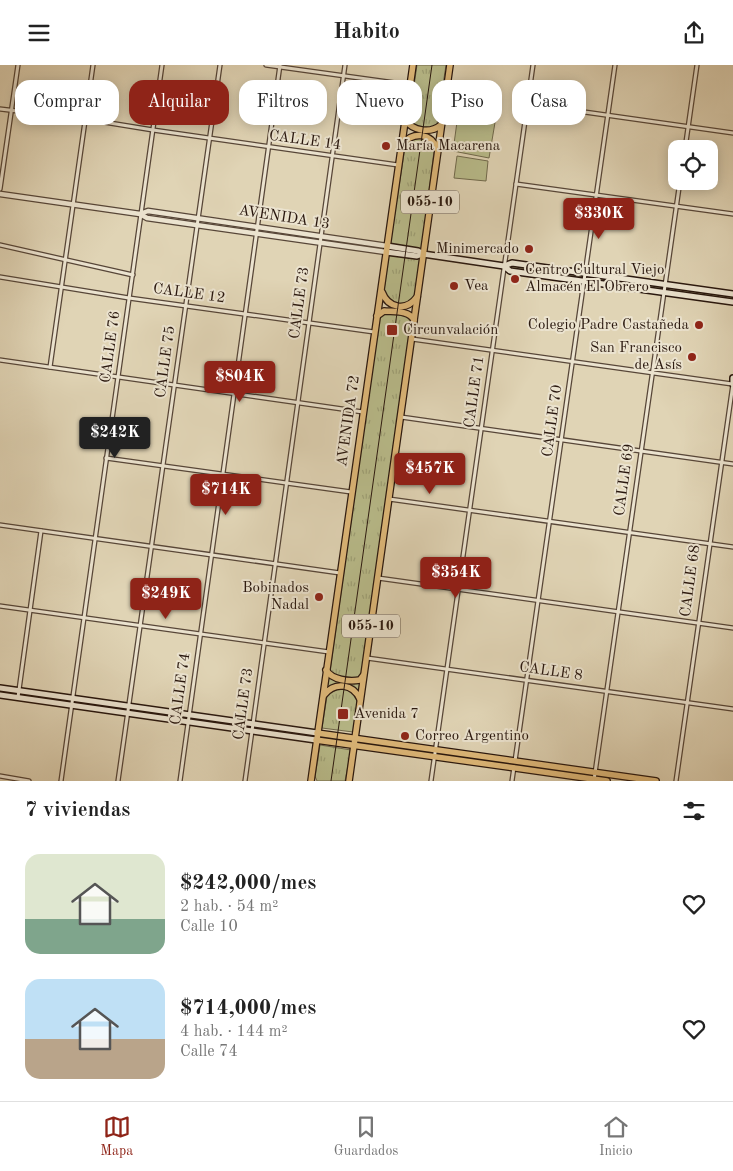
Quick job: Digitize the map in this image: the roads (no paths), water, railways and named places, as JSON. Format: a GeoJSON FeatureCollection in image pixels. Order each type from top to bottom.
{"type":"FeatureCollection","features":[{"type":"Feature","properties":{"kind":"main road","name":"AVENIDA 72"},"geometry":{"type":"LineString","coordinates":[[411,80],[413,65]]}},
{"type":"Feature","properties":{"kind":"main road","name":"055-10"},"geometry":{"type":"LineString","coordinates":[[448,80],[450,65]]}},
{"type":"Feature","properties":{"kind":"main road","name":"AVENIDA 72"},"geometry":{"type":"LineString","coordinates":[[312,780],[316,740],[404,125]]}},
{"type":"Feature","properties":{"kind":"main road"},"geometry":{"type":"LineString","coordinates":[[409,125],[418,129],[432,131],[441,125]]}},
{"type":"Feature","properties":{"kind":"main road","name":"055-10"},"geometry":{"type":"LineString","coordinates":[[349,781],[441,125]]}},
{"type":"Feature","properties":{"kind":"main road"},"geometry":{"type":"LineString","coordinates":[[402,144],[411,136],[422,135],[431,139],[437,149]]}},
{"type":"Feature","properties":{"kind":"main road","name":"AVENIDA 13"},"geometry":{"type":"LineString","coordinates":[[387,249],[418,251],[423,255],[504,266],[512,263],[733,294]]}},
{"type":"Feature","properties":{"kind":"main road","name":"AVENIDA 13"},"geometry":{"type":"LineString","coordinates":[[504,266],[510,271],[733,302]]}},
{"type":"Feature","properties":{"kind":"main road"},"geometry":{"type":"LineString","coordinates":[[381,290],[389,303],[398,307],[408,305],[417,296]]}},
{"type":"Feature","properties":{"kind":"main road"},"geometry":{"type":"LineString","coordinates":[[377,316],[384,311],[397,312],[410,315],[414,320]]}},
{"type":"Feature","properties":{"kind":"main road","name":"CALLE 68"},"geometry":{"type":"LineString","coordinates":[[733,378],[733,384]]}},
{"type":"Feature","properties":{"kind":"main road"},"geometry":{"type":"LineString","coordinates":[[326,670],[333,678],[355,681],[360,680],[364,675]]}},
{"type":"Feature","properties":{"kind":"main road"},"geometry":{"type":"LineString","coordinates":[[323,696],[332,688],[344,686],[355,691],[360,699]]}},
{"type":"Feature","properties":{"kind":"main road"},"geometry":{"type":"LineString","coordinates":[[0,688],[317,733],[434,757],[607,781]]}},
{"type":"Feature","properties":{"kind":"main road"},"geometry":{"type":"LineString","coordinates":[[0,695],[316,740],[435,750],[656,781]]}},
{"type":"Feature","properties":{"kind":"street"},"geometry":{"type":"LineString","coordinates":[[0,189],[18,65]]}},
{"type":"Feature","properties":{"kind":"street"},"geometry":{"type":"LineString","coordinates":[[91,80],[93,65]]}},
{"type":"Feature","properties":{"kind":"street","name":"CALLE 76"},"geometry":{"type":"LineString","coordinates":[[61,781],[162,65]]}},
{"type":"Feature","properties":{"kind":"street","name":"CALLE 75"},"geometry":{"type":"LineString","coordinates":[[118,781],[197,225],[200,218],[220,65]]}},
{"type":"Feature","properties":{"kind":"street"},"geometry":{"type":"LineString","coordinates":[[266,65],[377,80]]}},
{"type":"Feature","properties":{"kind":"street","name":"CALLE 73"},"geometry":{"type":"LineString","coordinates":[[244,781],[345,65]]}},
{"type":"Feature","properties":{"kind":"street","name":"CALLE 71"},"geometry":{"type":"LineString","coordinates":[[531,80],[533,65]]}},
{"type":"Feature","properties":{"kind":"street","name":"CALLE 70"},"geometry":{"type":"LineString","coordinates":[[512,781],[615,65]]}},
{"type":"Feature","properties":{"kind":"street"},"geometry":{"type":"LineString","coordinates":[[686,140],[697,65]]}},
{"type":"Feature","properties":{"kind":"street","name":"CALLE 74"},"geometry":{"type":"LineString","coordinates":[[180,781],[280,66]]}},
{"type":"Feature","properties":{"kind":"street","name":"CALLE 14"},"geometry":{"type":"LineString","coordinates":[[0,109],[15,110]]}},
{"type":"Feature","properties":{"kind":"street"},"geometry":{"type":"LineString","coordinates":[[586,112],[733,133]]}},
{"type":"Feature","properties":{"kind":"street"},"geometry":{"type":"LineString","coordinates":[[50,367],[84,125]]}},
{"type":"Feature","properties":{"kind":"street","name":"CALLE 14"},"geometry":{"type":"LineString","coordinates":[[119,125],[399,165]]}},
{"type":"Feature","properties":{"kind":"street","name":"CALLE 71"},"geometry":{"type":"LineString","coordinates":[[431,781],[525,125]]}},
{"type":"Feature","properties":{"kind":"street"},"geometry":{"type":"LineString","coordinates":[[516,184],[733,214]]}},
{"type":"Feature","properties":{"kind":"street","name":"CALLE 69"},"geometry":{"type":"LineString","coordinates":[[594,780],[679,190]]}},
{"type":"Feature","properties":{"kind":"street","name":"AVENIDA 13"},"geometry":{"type":"LineString","coordinates":[[0,194],[140,214],[147,218],[257,234],[387,249]]}},
{"type":"Feature","properties":{"kind":"street","name":"AVENIDA 13"},"geometry":{"type":"LineString","coordinates":[[140,214],[148,211],[258,226],[387,249]]}},
{"type":"Feature","properties":{"kind":"street"},"geometry":{"type":"LineString","coordinates":[[0,245],[132,275]]}},
{"type":"Feature","properties":{"kind":"street","name":"CALLE 12"},"geometry":{"type":"LineString","coordinates":[[0,277],[129,298],[375,332]]}},
{"type":"Feature","properties":{"kind":"street"},"geometry":{"type":"LineString","coordinates":[[411,339],[733,384]]}},
{"type":"Feature","properties":{"kind":"street"},"geometry":{"type":"LineString","coordinates":[[0,360],[363,412]]}},
{"type":"Feature","properties":{"kind":"street","name":"CALLE 68"},"geometry":{"type":"LineString","coordinates":[[676,781],[733,384]]}},
{"type":"Feature","properties":{"kind":"street"},"geometry":{"type":"LineString","coordinates":[[400,417],[733,465]]}},
{"type":"Feature","properties":{"kind":"street"},"geometry":{"type":"LineString","coordinates":[[106,458],[352,492]]}},
{"type":"Feature","properties":{"kind":"street"},"geometry":{"type":"LineString","coordinates":[[389,499],[733,547]]}},
{"type":"Feature","properties":{"kind":"street"},"geometry":{"type":"LineString","coordinates":[[0,525],[340,573]]}},
{"type":"Feature","properties":{"kind":"street"},"geometry":{"type":"LineString","coordinates":[[18,697],[41,531]]}},
{"type":"Feature","properties":{"kind":"street"},"geometry":{"type":"LineString","coordinates":[[377,578],[733,628]]}},
{"type":"Feature","properties":{"kind":"street"},"geometry":{"type":"LineString","coordinates":[[0,606],[329,652]]}},
{"type":"Feature","properties":{"kind":"street","name":"CALLE 8"},"geometry":{"type":"LineString","coordinates":[[366,657],[733,709]]}},
{"type":"Feature","properties":{"kind":"street"},"geometry":{"type":"LineString","coordinates":[[0,777],[29,781]]}},
{"type":"Feature","properties":{"kind":"tram line"},"geometry":{"type":"LineString","coordinates":[[331,781],[432,65]]}},
{"type":"Feature","properties":{"kind":"place","name":"María Macarena"},"geometry":{"type":"Point","coordinates":[386,146]}},
{"type":"Feature","properties":{"kind":"place","name":"Minimercado"},"geometry":{"type":"Point","coordinates":[529,249]}},
{"type":"Feature","properties":{"kind":"place","name":"Centro Cultural Viejo Almacén El Obrero"},"geometry":{"type":"Point","coordinates":[515,279]}},
{"type":"Feature","properties":{"kind":"place","name":"Vea"},"geometry":{"type":"Point","coordinates":[454,286]}},
{"type":"Feature","properties":{"kind":"place","name":"Colegio Padre Castañeda"},"geometry":{"type":"Point","coordinates":[699,325]}},
{"type":"Feature","properties":{"kind":"place","name":"Circunvalación"},"geometry":{"type":"Point","coordinates":[392,330]}},
{"type":"Feature","properties":{"kind":"place","name":"San Francisco de Asís"},"geometry":{"type":"Point","coordinates":[692,357]}},
{"type":"Feature","properties":{"kind":"place","name":"Bobinados Nadal"},"geometry":{"type":"Point","coordinates":[319,597]}},
{"type":"Feature","properties":{"kind":"place","name":"Avenida 7"},"geometry":{"type":"Point","coordinates":[343,714]}},
{"type":"Feature","properties":{"kind":"place","name":"Correo Argentino"},"geometry":{"type":"Point","coordinates":[405,736]}}]}
